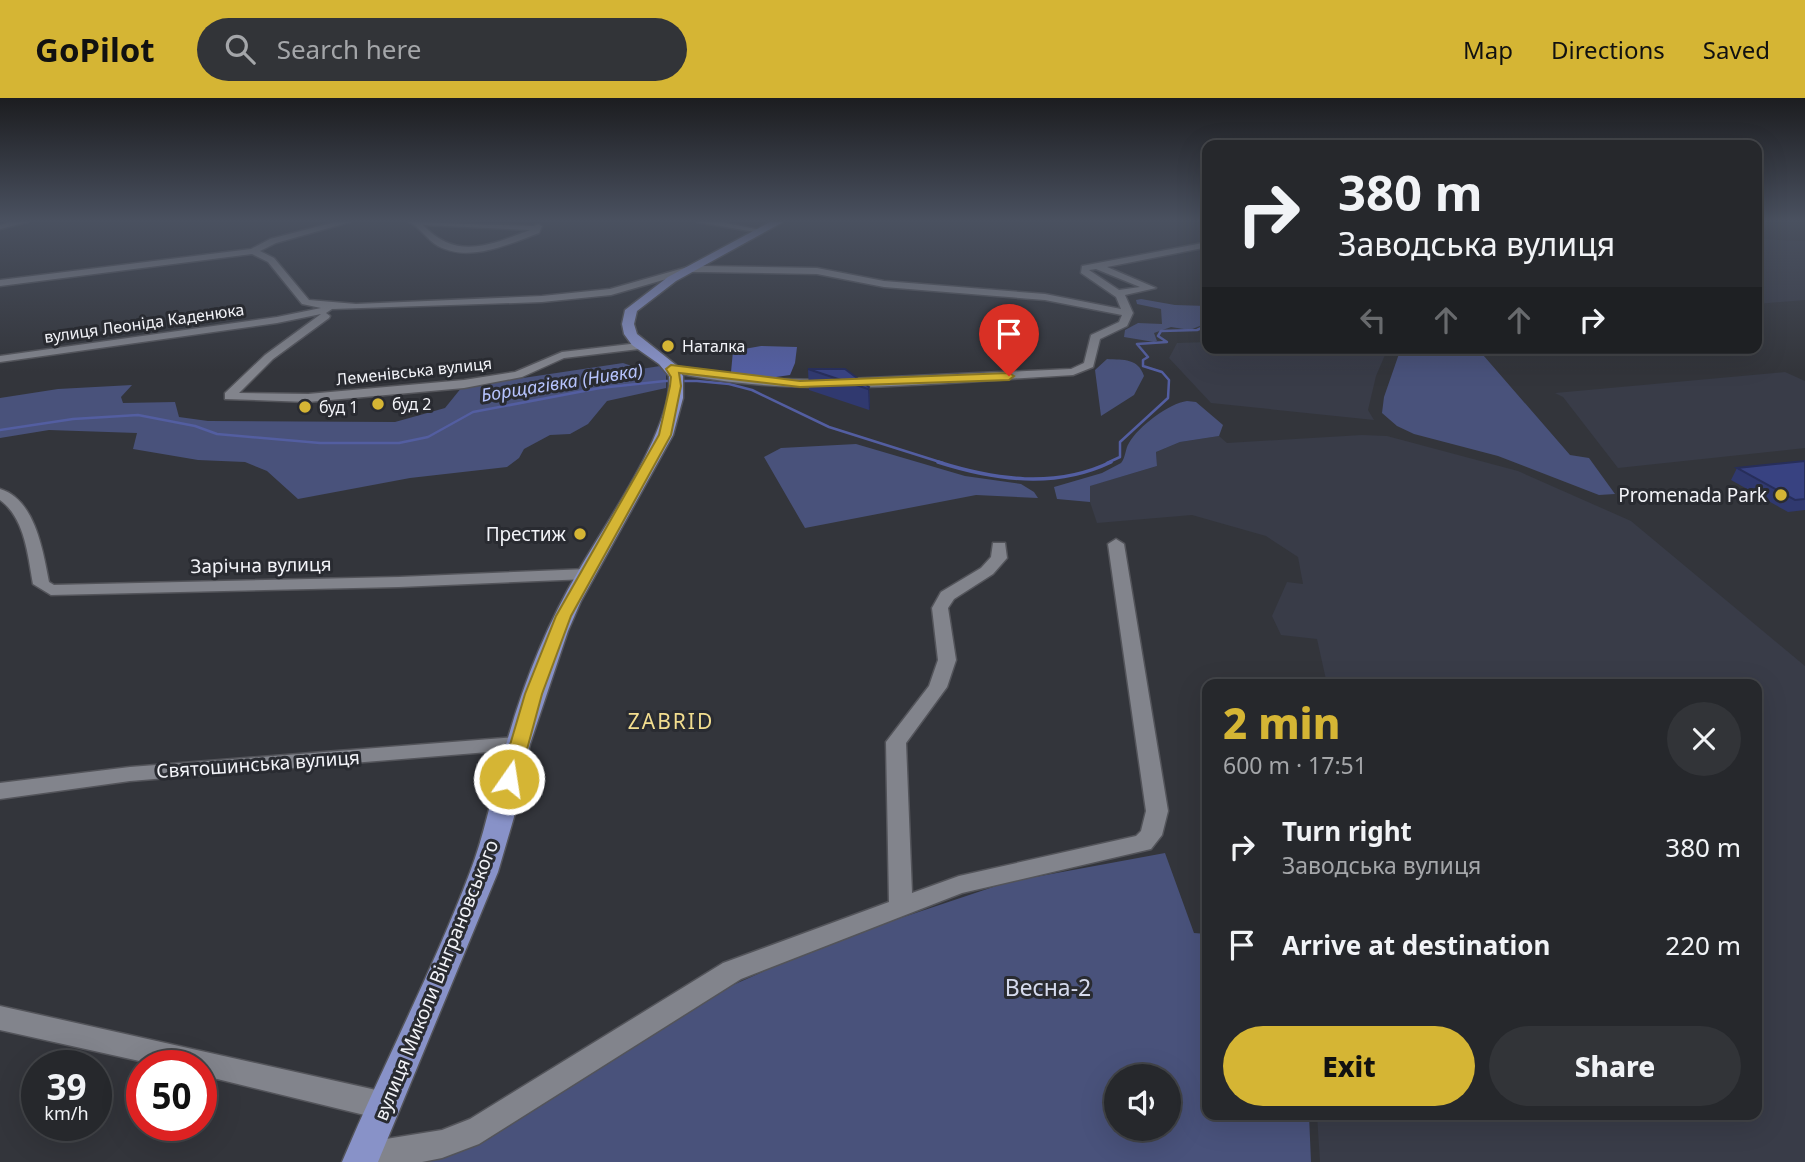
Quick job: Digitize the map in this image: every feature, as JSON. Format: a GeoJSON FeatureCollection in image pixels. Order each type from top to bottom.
{"type":"FeatureCollection","features":[{"type":"Feature","properties":{"kind":"main road"},"geometry":{"type":"LineString","coordinates":[[674,377],[639,346],[629,328],[621,302],[653,291],[686,272]]}},
{"type":"Feature","properties":{"kind":"main road","name":"вулиця Миколи Вінграновського"},"geometry":{"type":"LineString","coordinates":[[361,1160],[484,872],[517,744],[557,631],[665,435],[674,377]]}},
{"type":"Feature","properties":{"kind":"street"},"geometry":{"type":"LineString","coordinates":[[0,283],[106,272]]}},
{"type":"Feature","properties":{"kind":"street"},"geometry":{"type":"LineString","coordinates":[[281,272],[306,302],[331,308],[621,302],[685,272]]}},
{"type":"Feature","properties":{"kind":"street"},"geometry":{"type":"LineString","coordinates":[[820,272],[884,285],[1075,297],[1151,288],[1110,272]]}},
{"type":"Feature","properties":{"kind":"street"},"geometry":{"type":"LineString","coordinates":[[1085,272],[1116,292],[1128,313]]}},
{"type":"Feature","properties":{"kind":"street"},"geometry":{"type":"LineString","coordinates":[[1007,292],[1128,313]]}},
{"type":"Feature","properties":{"kind":"street","name":"вулиця Леоніда Каденюка"},"geometry":{"type":"LineString","coordinates":[[0,359],[277,320],[331,308]]}},
{"type":"Feature","properties":{"kind":"street","name":"Леменівська вулиця"},"geometry":{"type":"LineString","coordinates":[[331,308],[327,314],[269,356],[229,396],[307,398],[464,384],[519,375],[562,355],[639,346]]}},
{"type":"Feature","properties":{"kind":"street"},"geometry":{"type":"LineString","coordinates":[[674,377],[825,384],[1063,373],[1089,365],[1095,337],[1123,324],[1128,313]]}},
{"type":"Feature","properties":{"kind":"street","name":"Зарічна вулиця"},"geometry":{"type":"LineString","coordinates":[[0,493],[8,498],[20,515],[34,545],[41,584],[51,590],[399,582],[587,574]]}},
{"type":"Feature","properties":{"kind":"street"},"geometry":{"type":"LineString","coordinates":[[361,1160],[442,1144],[479,1130],[732,971],[959,885],[1143,842],[1151,835],[1157,811],[1116,544]]}},
{"type":"Feature","properties":{"kind":"street"},"geometry":{"type":"LineString","coordinates":[[901,907],[896,742],[938,687],[947,660],[940,608],[947,596],[987,571],[999,558],[999,546]]}},
{"type":"Feature","properties":{"kind":"street","name":"Святошинська вулиця"},"geometry":{"type":"LineString","coordinates":[[0,791],[130,774],[517,744]]}},
{"type":"Feature","properties":{"kind":"street"},"geometry":{"type":"LineString","coordinates":[[0,1018],[385,1106]]}},
{"type":"Feature","properties":{"kind":"shaded area"},"geometry":{"type":"Polygon","coordinates":[[[1762,272],[1805,272],[1805,300],[1762,304],[1762,272]]]}},
{"type":"Feature","properties":{"kind":"shaded area"},"geometry":{"type":"Polygon","coordinates":[[[1202,342],[1202,354],[1385,354],[1376,376],[1368,410],[1374,420],[1211,403],[1169,358],[1177,343],[1202,342]]]}},
{"type":"Feature","properties":{"kind":"shaded area"},"geometry":{"type":"Polygon","coordinates":[[[761,346],[797,347],[790,375],[769,378],[731,372],[733,351],[761,346]]]}},
{"type":"Feature","properties":{"kind":"shaded area"},"geometry":{"type":"Polygon","coordinates":[[[1785,372],[1805,381],[1805,448],[1618,468],[1563,397],[1555,393],[1785,372]]]}},
{"type":"Feature","properties":{"kind":"shaded area"},"geometry":{"type":"Polygon","coordinates":[[[1219,436],[1227,443],[1387,436],[1518,471],[1631,521],[1805,666],[1805,1162],[1320,1162],[1317,1120],[1762,1120],[1762,679],[1326,679],[1317,639],[1281,635],[1272,616],[1287,582],[1303,584],[1298,557],[1266,536],[1192,515],[1097,523],[1090,502],[1089,486],[1157,466],[1156,452],[1180,442],[1219,436]]]}},
{"type":"Feature","properties":{"kind":"green space"},"geometry":{"type":"Polygon","coordinates":[[[1136,300],[1202,306],[1202,325],[1190,330],[1171,327],[1154,333],[1157,341],[1154,342],[1124,337],[1125,330],[1138,323],[1162,324],[1161,309],[1137,304],[1136,300]]]}},
{"type":"Feature","properties":{"kind":"green space"},"geometry":{"type":"Polygon","coordinates":[[[1399,354],[1482,354],[1570,455],[1589,458],[1615,494],[1599,495],[1498,456],[1414,434],[1397,426],[1382,413],[1384,397],[1399,354]]]}},
{"type":"Feature","properties":{"kind":"green space"},"geometry":{"type":"Polygon","coordinates":[[[1107,359],[1134,363],[1144,376],[1134,395],[1101,416],[1095,370],[1107,359]]]}},
{"type":"Feature","properties":{"kind":"green space"},"geometry":{"type":"Polygon","coordinates":[[[623,363],[641,369],[660,366],[666,372],[666,388],[607,401],[588,424],[570,434],[550,435],[524,449],[519,458],[507,467],[410,478],[298,499],[267,471],[245,462],[198,460],[133,449],[137,433],[49,430],[0,438],[0,398],[58,389],[132,385],[121,397],[123,403],[175,402],[179,417],[208,421],[395,422],[445,408],[462,387],[623,363]]]}},
{"type":"Feature","properties":{"kind":"green space"},"geometry":{"type":"Polygon","coordinates":[[[1187,401],[1196,402],[1223,425],[1219,436],[1180,442],[1156,452],[1157,466],[1090,486],[1090,502],[1057,499],[1054,487],[1102,473],[1121,463],[1129,443],[1139,430],[1163,411],[1187,401]]]}},
{"type":"Feature","properties":{"kind":"green space"},"geometry":{"type":"Polygon","coordinates":[[[856,444],[965,476],[1021,484],[1038,498],[976,495],[805,528],[764,457],[781,448],[856,444]]]}},
{"type":"Feature","properties":{"kind":"green space","name":"Весна-2"},"geometry":{"type":"Polygon","coordinates":[[[1165,853],[1194,933],[1202,934],[1202,1120],[1309,1120],[1311,1162],[418,1162],[445,1157],[526,1114],[706,997],[832,941],[1008,882],[1165,853]]]}},
{"type":"Feature","properties":{"kind":"building"},"geometry":{"type":"Polygon","coordinates":[[[808,369],[845,369],[869,387],[868,389],[808,369]]]}},
{"type":"Feature","properties":{"kind":"building"},"geometry":{"type":"Polygon","coordinates":[[[1805,461],[1805,499],[1795,500],[1737,468],[1805,461]]]}},
{"type":"Feature","properties":{"kind":"waterway","name":"Борщагівка (Нивка)"},"geometry":{"type":"LineString","coordinates":[[1107,463],[1120,457],[1120,442],[1168,398],[1169,380],[1162,372],[1143,366],[1143,360],[1148,357],[1137,344],[1167,342],[1158,336],[1161,331],[1202,328]]}},
{"type":"Feature","properties":{"kind":"waterway","name":"Борщагівка (Нивка)"},"geometry":{"type":"LineString","coordinates":[[0,430],[73,419],[138,415],[195,426],[217,434],[320,443],[399,443],[428,437],[473,412],[600,388],[665,381],[697,381],[729,384],[752,390],[829,427],[943,463]]}},
{"type":"Feature","properties":{"kind":"waterway","name":"Борщагівка (Нивка)"},"geometry":{"type":"LineString","coordinates":[[938,462],[981,473],[1025,479],[1068,476],[1111,462]]}},
{"type":"Feature","properties":{"kind":"place","name":"Наталка"},"geometry":{"type":"Point","coordinates":[668,346]}},
{"type":"Feature","properties":{"kind":"place","name":"буд 2"},"geometry":{"type":"Point","coordinates":[378,404]}},
{"type":"Feature","properties":{"kind":"place","name":"буд 1"},"geometry":{"type":"Point","coordinates":[305,407]}},
{"type":"Feature","properties":{"kind":"place","name":"Promenada Park"},"geometry":{"type":"Point","coordinates":[1781,495]}},
{"type":"Feature","properties":{"kind":"place","name":"Престиж"},"geometry":{"type":"Point","coordinates":[580,534]}},
{"type":"Feature","properties":{"kind":"district","name":"ZABRID"},"geometry":{"type":"Point","coordinates":[671,722]}},
{"type":"Feature","properties":{"kind":"route"},"geometry":{"type":"LineString","coordinates":[[509,779],[533,694],[557,631],[571,601],[665,435],[676,386],[676,377],[671,369],[800,384],[1009,376]]}}]}
